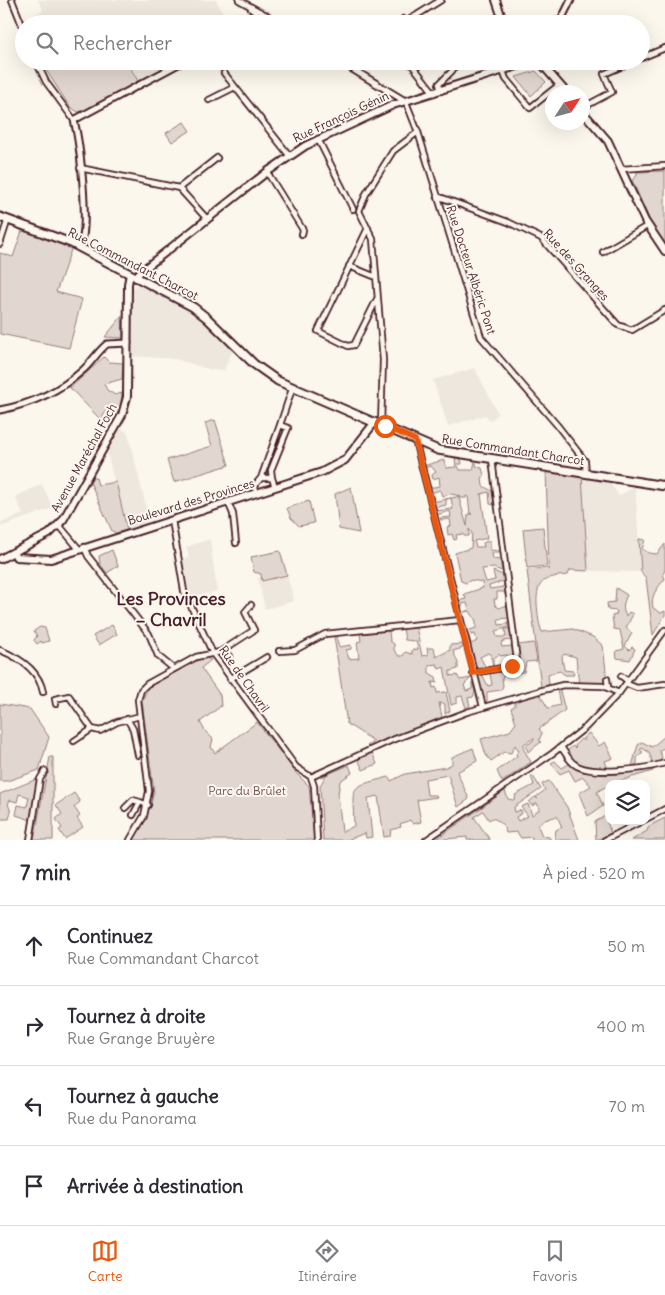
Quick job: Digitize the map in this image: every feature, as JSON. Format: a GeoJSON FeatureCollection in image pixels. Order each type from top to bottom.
{"type":"FeatureCollection","features":[{"type":"Feature","properties":{"kind":"main road"},"geometry":{"type":"LineString","coordinates":[[496,0],[501,15]]}},
{"type":"Feature","properties":{"kind":"main road","name":"Rue François Génin"},"geometry":{"type":"LineString","coordinates":[[133,276],[289,155],[318,139],[393,104],[406,102],[440,87],[506,70]]}},
{"type":"Feature","properties":{"kind":"main road"},"geometry":{"type":"LineString","coordinates":[[547,70],[560,84]]}},
{"type":"Feature","properties":{"kind":"main road"},"geometry":{"type":"LineString","coordinates":[[590,120],[606,137],[647,226],[665,251]]}},
{"type":"Feature","properties":{"kind":"main road","name":"Rue Commandant Charcot"},"geometry":{"type":"LineString","coordinates":[[0,216],[80,248],[202,313],[254,364],[292,389],[390,428],[415,440],[449,453],[665,486]]}},
{"type":"Feature","properties":{"kind":"main road","name":"Avenue Maréchal Foch"},"geometry":{"type":"LineString","coordinates":[[0,559],[49,534],[60,525],[125,409],[128,389],[128,284],[133,276]]}},
{"type":"Feature","properties":{"kind":"main road","name":"Boulevard des Provinces"},"geometry":{"type":"LineString","coordinates":[[14,552],[19,558],[51,558],[172,520],[229,506],[256,494],[339,464],[351,454],[375,422]]}},
{"type":"Feature","properties":{"kind":"main road"},"geometry":{"type":"LineString","coordinates":[[364,436],[380,427],[390,428]]}},
{"type":"Feature","properties":{"kind":"street"},"geometry":{"type":"LineString","coordinates":[[12,0],[18,15]]}},
{"type":"Feature","properties":{"kind":"street"},"geometry":{"type":"LineString","coordinates":[[418,15],[441,0]]}},
{"type":"Feature","properties":{"kind":"street"},"geometry":{"type":"LineString","coordinates":[[562,15],[570,0]]}},
{"type":"Feature","properties":{"kind":"street"},"geometry":{"type":"LineString","coordinates":[[242,2],[262,15]]}},
{"type":"Feature","properties":{"kind":"street"},"geometry":{"type":"LineString","coordinates":[[242,2],[263,15]]}},
{"type":"Feature","properties":{"kind":"street"},"geometry":{"type":"LineString","coordinates":[[650,54],[665,48]]}},
{"type":"Feature","properties":{"kind":"street"},"geometry":{"type":"LineString","coordinates":[[40,70],[46,82],[74,120],[84,206],[83,241],[80,248]]}},
{"type":"Feature","properties":{"kind":"street"},"geometry":{"type":"LineString","coordinates":[[74,120],[167,70]]}},
{"type":"Feature","properties":{"kind":"street"},"geometry":{"type":"LineString","coordinates":[[354,70],[406,102]]}},
{"type":"Feature","properties":{"kind":"street"},"geometry":{"type":"LineString","coordinates":[[416,70],[433,90]]}},
{"type":"Feature","properties":{"kind":"street"},"geometry":{"type":"LineString","coordinates":[[440,87],[452,70]]}},
{"type":"Feature","properties":{"kind":"street"},"geometry":{"type":"LineString","coordinates":[[590,104],[612,92],[604,74],[613,70]]}},
{"type":"Feature","properties":{"kind":"street"},"geometry":{"type":"LineString","coordinates":[[503,71],[506,79],[530,108],[560,84]]}},
{"type":"Feature","properties":{"kind":"street"},"geometry":{"type":"LineString","coordinates":[[224,73],[289,155]]}},
{"type":"Feature","properties":{"kind":"street"},"geometry":{"type":"LineString","coordinates":[[209,100],[235,88]]}},
{"type":"Feature","properties":{"kind":"street","name":"Rue Docteur Albéric Pont"},"geometry":{"type":"LineString","coordinates":[[406,102],[418,132],[481,337],[557,425],[585,461],[586,473]]}},
{"type":"Feature","properties":{"kind":"street"},"geometry":{"type":"LineString","coordinates":[[375,422],[383,360],[373,238],[362,220],[360,205],[393,151],[418,132]]}},
{"type":"Feature","properties":{"kind":"street"},"geometry":{"type":"LineString","coordinates":[[318,139],[353,209]]}},
{"type":"Feature","properties":{"kind":"street"},"geometry":{"type":"LineString","coordinates":[[179,188],[217,158]]}},
{"type":"Feature","properties":{"kind":"street"},"geometry":{"type":"LineString","coordinates":[[621,169],[665,166]]}},
{"type":"Feature","properties":{"kind":"street"},"geometry":{"type":"LineString","coordinates":[[80,168],[179,188],[207,219]]}},
{"type":"Feature","properties":{"kind":"street"},"geometry":{"type":"LineString","coordinates":[[268,172],[303,230],[302,234]]}},
{"type":"Feature","properties":{"kind":"street","name":"Rue des Granges"},"geometry":{"type":"LineString","coordinates":[[437,196],[508,222],[540,238],[615,323],[628,330],[632,330],[665,310]]}},
{"type":"Feature","properties":{"kind":"street"},"geometry":{"type":"LineString","coordinates":[[0,244],[8,219]]}},
{"type":"Feature","properties":{"kind":"street"},"geometry":{"type":"LineString","coordinates":[[603,252],[647,226]]}},
{"type":"Feature","properties":{"kind":"street"},"geometry":{"type":"LineString","coordinates":[[368,228],[318,331],[348,346],[354,345],[378,297]]}},
{"type":"Feature","properties":{"kind":"street"},"geometry":{"type":"LineString","coordinates":[[349,266],[376,277]]}},
{"type":"Feature","properties":{"kind":"street"},"geometry":{"type":"LineString","coordinates":[[0,410],[31,401],[62,386],[91,363],[107,344],[128,343]]}},
{"type":"Feature","properties":{"kind":"street"},"geometry":{"type":"LineString","coordinates":[[256,494],[255,485],[261,478],[292,389]]}},
{"type":"Feature","properties":{"kind":"street"},"geometry":{"type":"LineString","coordinates":[[275,487],[271,472],[288,428],[280,425]]}},
{"type":"Feature","properties":{"kind":"street"},"geometry":{"type":"LineString","coordinates":[[415,440],[483,707]]}},
{"type":"Feature","properties":{"kind":"street"},"geometry":{"type":"LineString","coordinates":[[473,673],[514,666],[517,661],[492,459]]}},
{"type":"Feature","properties":{"kind":"street"},"geometry":{"type":"LineString","coordinates":[[263,470],[271,472]]}},
{"type":"Feature","properties":{"kind":"street"},"geometry":{"type":"LineString","coordinates":[[261,478],[272,478]]}},
{"type":"Feature","properties":{"kind":"street"},"geometry":{"type":"LineString","coordinates":[[229,506],[233,514],[236,543],[234,543],[229,506]]}},
{"type":"Feature","properties":{"kind":"street","name":"Rue de Chavril"},"geometry":{"type":"LineString","coordinates":[[172,520],[184,590],[213,654],[296,767],[311,777]]}},
{"type":"Feature","properties":{"kind":"street"},"geometry":{"type":"LineString","coordinates":[[60,525],[82,548],[137,618],[148,634],[158,656],[174,669]]}},
{"type":"Feature","properties":{"kind":"street"},"geometry":{"type":"LineString","coordinates":[[130,840],[148,805],[150,779],[138,700],[141,690],[174,669],[200,656],[220,652],[254,630],[245,612],[251,605]]}},
{"type":"Feature","properties":{"kind":"street"},"geometry":{"type":"LineString","coordinates":[[278,651],[295,650],[325,634],[460,620]]}},
{"type":"Feature","properties":{"kind":"street"},"geometry":{"type":"LineString","coordinates":[[426,840],[561,747],[586,727],[619,693],[665,630]]}},
{"type":"Feature","properties":{"kind":"street"},"geometry":{"type":"LineString","coordinates":[[0,650],[14,655],[26,664],[36,674],[43,692]]}},
{"type":"Feature","properties":{"kind":"street"},"geometry":{"type":"LineString","coordinates":[[230,679],[267,657]]}},
{"type":"Feature","properties":{"kind":"street"},"geometry":{"type":"LineString","coordinates":[[621,676],[627,683],[636,688],[665,684]]}},
{"type":"Feature","properties":{"kind":"street"},"geometry":{"type":"LineString","coordinates":[[607,679],[608,687]]}},
{"type":"Feature","properties":{"kind":"street"},"geometry":{"type":"LineString","coordinates":[[317,840],[314,786],[311,777],[392,740],[483,707],[563,685],[608,687],[619,693]]}},
{"type":"Feature","properties":{"kind":"street"},"geometry":{"type":"LineString","coordinates":[[56,704],[55,699],[69,696],[92,729],[100,731],[117,722],[140,716]]}},
{"type":"Feature","properties":{"kind":"street"},"geometry":{"type":"LineString","coordinates":[[127,719],[133,729],[138,755]]}},
{"type":"Feature","properties":{"kind":"street"},"geometry":{"type":"LineString","coordinates":[[74,741],[92,729]]}},
{"type":"Feature","properties":{"kind":"street"},"geometry":{"type":"LineString","coordinates":[[561,747],[573,763],[600,770],[640,769],[665,762]]}},
{"type":"Feature","properties":{"kind":"street"},"geometry":{"type":"LineString","coordinates":[[30,840],[40,779],[45,771]]}},
{"type":"Feature","properties":{"kind":"street"},"geometry":{"type":"LineString","coordinates":[[125,808],[132,800],[148,805]]}},
{"type":"Feature","properties":{"kind":"street"},"geometry":{"type":"LineString","coordinates":[[133,815],[140,802]]}},
{"type":"Feature","properties":{"kind":"street"},"geometry":{"type":"LineString","coordinates":[[650,817],[665,809]]}},
{"type":"Feature","properties":{"kind":"street"},"geometry":{"type":"LineString","coordinates":[[605,840],[636,825]]}},
{"type":"Feature","properties":{"kind":"shaded area"},"geometry":{"type":"Polygon","coordinates":[[[38,0],[216,0],[224,15],[34,15],[43,10],[38,0]]]}},
{"type":"Feature","properties":{"kind":"shaded area"},"geometry":{"type":"Polygon","coordinates":[[[132,70],[158,70],[138,81],[132,70]]]}},
{"type":"Feature","properties":{"kind":"shaded area"},"geometry":{"type":"Polygon","coordinates":[[[136,285],[161,294],[194,313],[233,349],[224,370],[212,370],[175,359],[132,356],[132,289],[136,285]]]}},
{"type":"Feature","properties":{"kind":"shaded area"},"geometry":{"type":"Polygon","coordinates":[[[475,368],[498,414],[490,421],[486,415],[448,426],[433,380],[475,368]]]}},
{"type":"Feature","properties":{"kind":"shaded area"},"geometry":{"type":"Polygon","coordinates":[[[121,428],[128,433],[149,519],[147,523],[127,530],[107,453],[121,428]]]}},
{"type":"Feature","properties":{"kind":"shaded area"},"geometry":{"type":"Polygon","coordinates":[[[588,477],[609,481],[619,496],[635,486],[641,572],[588,571],[582,480],[588,477]]]}},
{"type":"Feature","properties":{"kind":"shaded area"},"geometry":{"type":"Polygon","coordinates":[[[42,484],[53,508],[0,527],[0,523],[23,514],[15,497],[42,484]]]}},
{"type":"Feature","properties":{"kind":"shaded area"},"geometry":{"type":"Polygon","coordinates":[[[210,539],[217,591],[192,597],[182,559],[189,557],[186,547],[210,539]]]}},
{"type":"Feature","properties":{"kind":"shaded area"},"geometry":{"type":"Polygon","coordinates":[[[287,575],[294,601],[265,609],[258,578],[261,577],[262,581],[287,575]]]}},
{"type":"Feature","properties":{"kind":"green space"},"geometry":{"type":"Polygon","coordinates":[[[46,70],[132,70],[138,81],[86,110],[78,112],[70,107],[46,70]]]}},
{"type":"Feature","properties":{"kind":"green space"},"geometry":{"type":"Polygon","coordinates":[[[536,71],[546,82],[531,96],[516,77],[536,71]]]}},
{"type":"Feature","properties":{"kind":"green space"},"geometry":{"type":"Polygon","coordinates":[[[184,122],[190,131],[172,142],[166,133],[184,122]]]}},
{"type":"Feature","properties":{"kind":"green space"},"geometry":{"type":"Polygon","coordinates":[[[665,171],[665,245],[651,223],[632,180],[636,177],[637,172],[665,171]]]}},
{"type":"Feature","properties":{"kind":"green space"},"geometry":{"type":"Polygon","coordinates":[[[23,228],[72,247],[56,292],[82,299],[69,348],[0,334],[0,253],[13,257],[23,228]]]}},
{"type":"Feature","properties":{"kind":"green space"},"geometry":{"type":"Polygon","coordinates":[[[122,316],[123,338],[105,337],[122,316]]]}},
{"type":"Feature","properties":{"kind":"green space"},"geometry":{"type":"Polygon","coordinates":[[[104,357],[109,362],[123,363],[122,379],[104,384],[107,390],[115,395],[122,393],[117,416],[107,409],[101,420],[70,388],[104,357]]]}},
{"type":"Feature","properties":{"kind":"green space"},"geometry":{"type":"Polygon","coordinates":[[[215,420],[229,465],[174,482],[167,460],[212,446],[205,423],[215,420]]]}},
{"type":"Feature","properties":{"kind":"green space"},"geometry":{"type":"Polygon","coordinates":[[[455,458],[461,459],[462,464],[457,464],[460,470],[473,470],[475,462],[477,467],[482,468],[484,475],[482,479],[483,486],[492,491],[494,505],[490,504],[489,492],[481,494],[487,538],[474,541],[476,547],[484,547],[483,543],[490,540],[490,550],[499,551],[500,553],[492,553],[493,559],[500,560],[502,571],[494,568],[482,569],[486,582],[495,580],[493,571],[503,575],[504,581],[489,586],[490,589],[503,587],[504,583],[506,597],[504,592],[497,592],[497,599],[494,599],[495,605],[499,608],[507,605],[509,618],[498,619],[499,625],[507,624],[509,619],[510,627],[495,631],[497,637],[506,637],[505,629],[510,629],[511,640],[503,641],[501,644],[502,647],[512,646],[514,660],[511,664],[507,655],[500,656],[499,654],[493,659],[493,667],[491,654],[488,653],[480,657],[486,668],[479,670],[474,667],[467,636],[469,636],[471,644],[477,641],[475,634],[471,635],[470,630],[476,628],[476,621],[470,611],[464,612],[469,610],[467,603],[462,604],[462,607],[459,608],[458,601],[466,599],[464,594],[483,588],[482,582],[471,580],[466,583],[461,581],[455,553],[471,548],[472,533],[469,529],[469,536],[464,536],[463,534],[456,535],[457,539],[454,540],[452,534],[448,535],[447,527],[451,526],[450,519],[441,520],[440,518],[451,517],[450,511],[436,515],[434,511],[453,509],[451,498],[461,496],[451,494],[442,496],[440,490],[430,493],[428,488],[440,486],[439,477],[433,479],[432,475],[436,472],[431,466],[424,468],[423,466],[444,460],[446,468],[456,467],[455,458]],[[468,496],[466,498],[459,498],[467,526],[468,515],[472,514],[470,513],[468,496]]]}},
{"type":"Feature","properties":{"kind":"green space"},"geometry":{"type":"Polygon","coordinates":[[[546,469],[582,476],[588,571],[570,570],[568,575],[553,577],[544,581],[540,585],[537,596],[538,618],[542,632],[573,629],[593,637],[603,646],[608,687],[579,685],[576,657],[564,654],[562,657],[564,670],[573,671],[574,675],[565,675],[560,671],[548,674],[549,685],[541,687],[527,570],[547,568],[549,570],[546,469]]]}},
{"type":"Feature","properties":{"kind":"green space"},"geometry":{"type":"Polygon","coordinates":[[[92,478],[96,478],[98,485],[116,482],[127,530],[116,533],[112,531],[90,482],[92,478]]]}},
{"type":"Feature","properties":{"kind":"green space"},"geometry":{"type":"Polygon","coordinates":[[[351,487],[359,533],[339,529],[335,494],[351,487]]]}},
{"type":"Feature","properties":{"kind":"green space"},"geometry":{"type":"Polygon","coordinates":[[[446,499],[446,505],[434,508],[432,502],[446,499]]]}},
{"type":"Feature","properties":{"kind":"green space"},"geometry":{"type":"Polygon","coordinates":[[[309,501],[314,523],[299,526],[291,518],[287,508],[309,501]]]}},
{"type":"Feature","properties":{"kind":"green space"},"geometry":{"type":"Polygon","coordinates":[[[543,527],[547,566],[527,568],[523,529],[543,527]]]}},
{"type":"Feature","properties":{"kind":"green space"},"geometry":{"type":"Polygon","coordinates":[[[639,539],[645,540],[642,549],[649,553],[657,554],[665,544],[665,570],[663,574],[665,579],[655,592],[652,604],[653,608],[661,613],[665,611],[665,615],[653,635],[646,578],[641,572],[639,539]]]}},
{"type":"Feature","properties":{"kind":"green space"},"geometry":{"type":"Polygon","coordinates":[[[112,550],[118,566],[107,573],[100,564],[99,556],[112,550]]]}},
{"type":"Feature","properties":{"kind":"green space"},"geometry":{"type":"Polygon","coordinates":[[[280,551],[287,575],[262,581],[261,574],[254,572],[251,557],[280,551]]]}},
{"type":"Feature","properties":{"kind":"green space"},"geometry":{"type":"Polygon","coordinates":[[[616,588],[627,595],[624,606],[626,616],[629,612],[633,614],[626,628],[632,633],[625,646],[629,650],[632,647],[635,649],[630,660],[617,658],[616,651],[624,649],[620,630],[614,629],[612,616],[616,615],[617,611],[608,610],[607,603],[615,602],[616,588]]]}},
{"type":"Feature","properties":{"kind":"green space"},"geometry":{"type":"Polygon","coordinates":[[[112,625],[117,634],[99,645],[93,636],[112,625]]]}},
{"type":"Feature","properties":{"kind":"green space"},"geometry":{"type":"Polygon","coordinates":[[[40,627],[45,628],[49,641],[42,643],[41,641],[37,644],[34,640],[37,636],[34,631],[40,627]]]}},
{"type":"Feature","properties":{"kind":"green space"},"geometry":{"type":"Polygon","coordinates":[[[416,627],[422,656],[428,655],[427,648],[434,648],[436,657],[450,650],[450,645],[462,644],[463,648],[453,651],[458,663],[458,669],[450,671],[450,676],[457,675],[460,680],[471,678],[464,685],[466,691],[472,689],[472,682],[475,692],[473,697],[468,698],[470,706],[466,708],[462,696],[457,697],[457,703],[451,705],[444,667],[439,669],[437,664],[429,665],[429,673],[436,677],[437,683],[432,682],[433,688],[436,687],[437,693],[446,692],[450,711],[445,714],[445,704],[439,703],[442,717],[369,748],[367,746],[374,741],[347,724],[334,636],[336,636],[339,647],[351,645],[351,649],[346,650],[349,659],[359,658],[357,642],[361,641],[360,634],[389,631],[390,641],[394,644],[394,650],[399,656],[403,656],[405,652],[412,654],[412,650],[418,649],[416,641],[405,640],[403,628],[416,627]]]}},
{"type":"Feature","properties":{"kind":"green space"},"geometry":{"type":"Polygon","coordinates":[[[534,643],[537,661],[526,662],[524,672],[505,675],[502,678],[503,686],[501,690],[487,692],[487,702],[483,701],[477,678],[479,675],[482,674],[488,686],[492,685],[490,673],[520,667],[518,645],[534,643]]]}},
{"type":"Feature","properties":{"kind":"green space","name":"Parc du Brûlet"},"geometry":{"type":"Polygon","coordinates":[[[207,658],[211,660],[201,668],[220,695],[221,706],[200,722],[213,739],[211,747],[215,753],[257,722],[296,773],[309,786],[314,840],[133,840],[146,820],[154,792],[142,701],[148,687],[198,660],[207,658]]]}},
{"type":"Feature","properties":{"kind":"green space"},"geometry":{"type":"Polygon","coordinates":[[[557,690],[560,691],[565,710],[539,729],[542,733],[539,740],[541,742],[528,752],[526,746],[534,738],[524,744],[523,748],[531,762],[502,782],[497,771],[517,756],[516,754],[519,751],[515,745],[511,753],[504,752],[491,761],[486,755],[481,739],[510,731],[516,723],[511,708],[515,706],[515,701],[540,695],[548,708],[560,705],[557,690]]]}},
{"type":"Feature","properties":{"kind":"green space"},"geometry":{"type":"Polygon","coordinates":[[[0,704],[30,709],[49,737],[39,770],[7,781],[0,781],[0,704]]]}},
{"type":"Feature","properties":{"kind":"green space"},"geometry":{"type":"Polygon","coordinates":[[[589,733],[599,746],[605,742],[613,758],[605,761],[608,770],[603,770],[600,765],[599,769],[575,763],[567,751],[573,746],[575,748],[581,739],[585,741],[583,738],[589,733]]]}},
{"type":"Feature","properties":{"kind":"green space"},"geometry":{"type":"Polygon","coordinates":[[[665,736],[665,747],[659,751],[662,757],[660,762],[653,764],[649,752],[642,748],[640,750],[643,752],[637,758],[637,764],[632,766],[638,745],[642,742],[652,747],[665,736]]]}},
{"type":"Feature","properties":{"kind":"green space"},"geometry":{"type":"Polygon","coordinates":[[[473,748],[477,761],[457,772],[469,799],[458,807],[448,775],[425,779],[427,795],[436,795],[437,797],[417,800],[421,822],[413,824],[410,820],[400,824],[401,827],[391,830],[390,836],[384,837],[378,796],[368,798],[372,837],[366,838],[365,833],[347,840],[323,840],[320,786],[326,775],[349,765],[352,773],[340,781],[338,794],[342,832],[354,826],[353,795],[359,787],[389,777],[391,781],[405,774],[446,767],[452,764],[452,757],[473,748]]]}},
{"type":"Feature","properties":{"kind":"green space"},"geometry":{"type":"Polygon","coordinates":[[[372,752],[377,764],[363,770],[358,759],[372,752]]]}},
{"type":"Feature","properties":{"kind":"green space"},"geometry":{"type":"Polygon","coordinates":[[[50,757],[53,757],[53,840],[34,840],[50,757]]]}},
{"type":"Feature","properties":{"kind":"green space"},"geometry":{"type":"Polygon","coordinates":[[[555,761],[562,768],[569,764],[589,773],[610,775],[653,768],[653,771],[624,780],[605,780],[605,788],[597,792],[603,806],[588,816],[579,793],[591,786],[583,777],[575,781],[569,770],[560,774],[551,763],[555,761]]]}},
{"type":"Feature","properties":{"kind":"green space"},"geometry":{"type":"Polygon","coordinates":[[[531,776],[533,776],[541,789],[514,807],[515,812],[521,810],[522,813],[516,817],[518,821],[528,816],[521,807],[528,804],[532,815],[540,809],[537,803],[532,806],[529,802],[535,797],[538,799],[536,797],[545,790],[542,784],[549,781],[567,807],[579,840],[557,840],[555,837],[556,830],[562,827],[557,816],[542,821],[538,826],[542,836],[549,837],[551,840],[532,840],[532,837],[521,838],[517,832],[506,833],[498,820],[492,818],[489,820],[483,811],[474,817],[490,840],[467,840],[467,837],[435,840],[505,791],[508,799],[513,800],[516,798],[515,795],[534,785],[531,776]]]}},
{"type":"Feature","properties":{"kind":"green space"},"geometry":{"type":"Polygon","coordinates":[[[37,779],[31,820],[16,815],[18,805],[27,807],[29,797],[19,794],[17,802],[10,800],[8,804],[11,812],[9,819],[0,819],[0,794],[37,779]]]}},
{"type":"Feature","properties":{"kind":"green space"},"geometry":{"type":"Polygon","coordinates":[[[74,793],[80,802],[74,807],[80,816],[77,818],[83,827],[65,839],[59,830],[62,828],[56,819],[62,814],[56,805],[74,793]]]}},
{"type":"Feature","properties":{"kind":"green space"},"geometry":{"type":"Polygon","coordinates":[[[605,816],[605,825],[608,825],[611,833],[596,840],[595,822],[605,816]]]}},
{"type":"Feature","properties":{"kind":"green space"},"geometry":{"type":"Polygon","coordinates":[[[665,818],[665,840],[632,840],[647,831],[649,826],[665,818]]]}},
{"type":"Feature","properties":{"kind":"district","name":"Les Provinces – Chavril"},"geometry":{"type":"Point","coordinates":[171,609]}},
{"type":"Feature","properties":{"kind":"route"},"geometry":{"type":"LineString","coordinates":[[385,426],[415,440],[414,444],[473,673],[512,666]]}}]}
